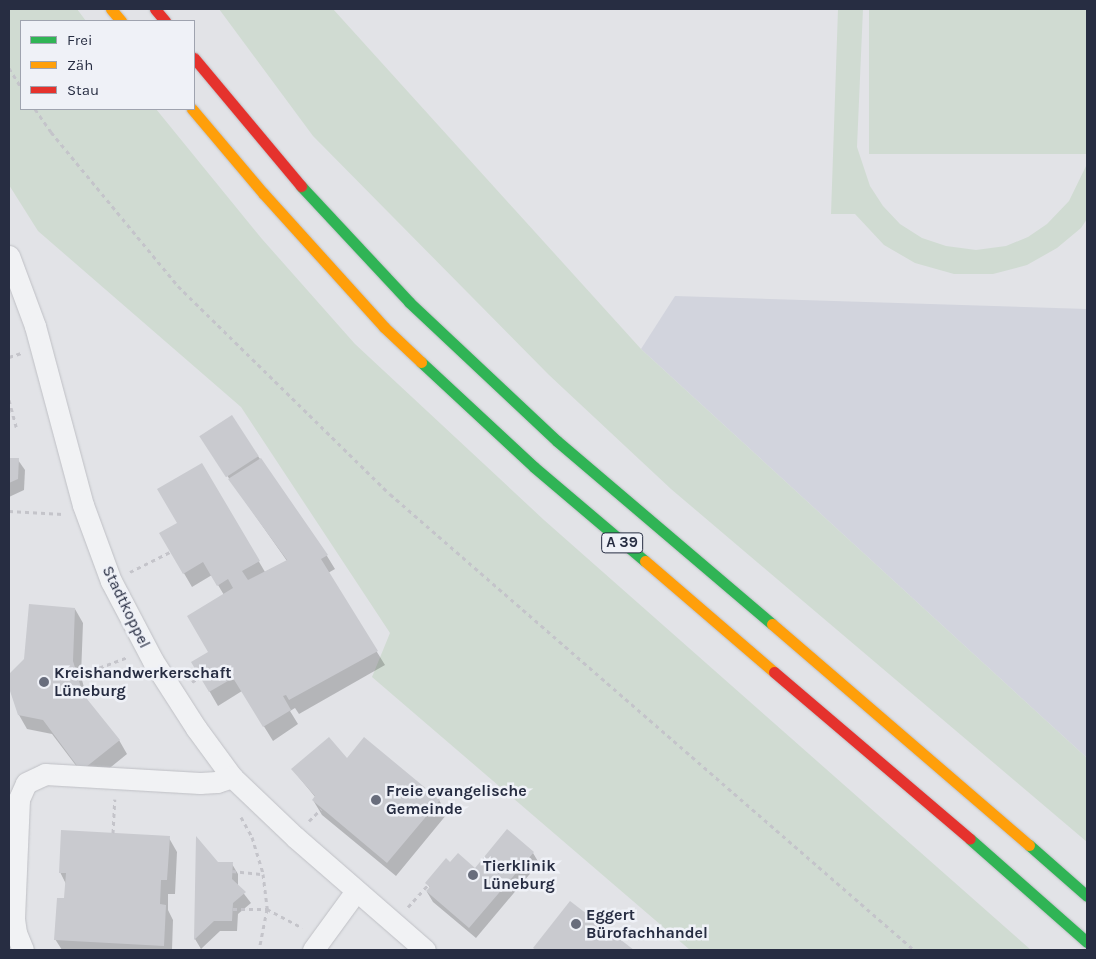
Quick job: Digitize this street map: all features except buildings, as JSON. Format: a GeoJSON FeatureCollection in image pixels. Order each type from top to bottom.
{"type":"FeatureCollection","features":[{"type":"Feature","properties":{"kind":"highway"},"geometry":{"type":"LineString","coordinates":[[111,9],[120,20]]}},
{"type":"Feature","properties":{"kind":"highway"},"geometry":{"type":"LineString","coordinates":[[155,9],[164,20]]}},
{"type":"Feature","properties":{"kind":"highway","name":"A 39"},"geometry":{"type":"LineString","coordinates":[[195,59],[290,175],[409,302],[529,415],[742,600],[956,779],[1087,896]]}},
{"type":"Feature","properties":{"kind":"highway","name":"A 39"},"geometry":{"type":"LineString","coordinates":[[193,110],[263,194],[384,327],[526,460],[941,814],[1087,942]]}},
{"type":"Feature","properties":{"kind":"street","name":"Stadtkoppel"},"geometry":{"type":"LineString","coordinates":[[9,256],[34,326],[83,505],[111,581],[130,620],[173,693],[232,777],[294,837],[425,950]]}},
{"type":"Feature","properties":{"kind":"street"},"geometry":{"type":"LineString","coordinates":[[23,950],[16,933],[14,918],[19,799],[26,783],[45,774],[200,783],[217,782],[232,777]]}},
{"type":"Feature","properties":{"kind":"street"},"geometry":{"type":"LineString","coordinates":[[318,945],[356,891]]}},
{"type":"Feature","properties":{"kind":"path"},"geometry":{"type":"LineString","coordinates":[[9,68],[20,85]]}},
{"type":"Feature","properties":{"kind":"path"},"geometry":{"type":"LineString","coordinates":[[36,110],[51,132],[178,286],[390,494],[914,950]]}},
{"type":"Feature","properties":{"kind":"path"},"geometry":{"type":"LineString","coordinates":[[9,357],[22,353]]}},
{"type":"Feature","properties":{"kind":"path"},"geometry":{"type":"LineString","coordinates":[[9,400],[16,427]]}},
{"type":"Feature","properties":{"kind":"path"},"geometry":{"type":"LineString","coordinates":[[9,511],[63,514]]}},
{"type":"Feature","properties":{"kind":"path"},"geometry":{"type":"LineString","coordinates":[[111,581],[170,552]]}},
{"type":"Feature","properties":{"kind":"path"},"geometry":{"type":"LineString","coordinates":[[78,676],[128,657]]}},
{"type":"Feature","properties":{"kind":"path"},"geometry":{"type":"LineString","coordinates":[[113,833],[116,778]]}},
{"type":"Feature","properties":{"kind":"path"},"geometry":{"type":"LineString","coordinates":[[232,871],[263,874]]}},
{"type":"Feature","properties":{"kind":"path"},"geometry":{"type":"LineString","coordinates":[[394,924],[428,885]]}},
{"type":"Feature","properties":{"kind":"path"},"geometry":{"type":"LineString","coordinates":[[233,909],[267,909],[318,945]]}},
{"type":"Feature","properties":{"kind":"shaded area"},"geometry":{"type":"Polygon","coordinates":[[[9,9],[77,9],[85,20],[20,20],[20,110],[157,110],[262,239],[355,344],[544,520],[1031,950],[690,950],[372,677],[390,633],[241,407],[38,231],[9,185],[9,9]]]}},
{"type":"Feature","properties":{"kind":"shaded area"},"geometry":{"type":"Polygon","coordinates":[[[219,9],[333,9],[641,349],[1087,758],[1087,842],[671,489],[549,375],[313,136],[219,9]]]}},
{"type":"Feature","properties":{"kind":"shaded area"},"geometry":{"type":"Polygon","coordinates":[[[838,9],[863,9],[857,147],[870,186],[883,206],[900,224],[922,238],[946,246],[976,250],[1006,246],[1028,237],[1047,224],[1069,201],[1087,164],[1087,219],[1081,228],[1057,248],[1027,265],[993,274],[954,274],[915,263],[884,245],[855,214],[831,214],[838,9]]]}},
{"type":"Feature","properties":{"kind":"shaded area"},"geometry":{"type":"Polygon","coordinates":[[[869,9],[1087,9],[1087,154],[869,154],[869,9]]]}},
{"type":"Feature","properties":{"kind":"shaded area"},"geometry":{"type":"Polygon","coordinates":[[[675,296],[1087,309],[1087,758],[641,349],[675,296]]]}},
{"type":"Feature","properties":{"kind":"traffic: fast"},"geometry":{"type":"LineString","coordinates":[[301,186],[409,302],[557,441],[772,624]]}},
{"type":"Feature","properties":{"kind":"traffic: fast"},"geometry":{"type":"LineString","coordinates":[[421,362],[534,467],[645,561]]}},
{"type":"Feature","properties":{"kind":"traffic: fast"},"geometry":{"type":"LineString","coordinates":[[970,839],[1087,942]]}},
{"type":"Feature","properties":{"kind":"traffic: fast"},"geometry":{"type":"LineString","coordinates":[[1029,845],[1087,896]]}},
{"type":"Feature","properties":{"kind":"traffic: slow"},"geometry":{"type":"LineString","coordinates":[[111,9],[120,20]]}},
{"type":"Feature","properties":{"kind":"traffic: slow"},"geometry":{"type":"LineString","coordinates":[[193,110],[263,193],[384,327],[421,362]]}},
{"type":"Feature","properties":{"kind":"traffic: slow"},"geometry":{"type":"LineString","coordinates":[[645,561],[774,672]]}},
{"type":"Feature","properties":{"kind":"traffic: slow"},"geometry":{"type":"LineString","coordinates":[[772,624],[1029,845]]}},
{"type":"Feature","properties":{"kind":"traffic: jam"},"geometry":{"type":"LineString","coordinates":[[155,9],[164,20]]}},
{"type":"Feature","properties":{"kind":"traffic: jam"},"geometry":{"type":"LineString","coordinates":[[195,59],[301,186]]}},
{"type":"Feature","properties":{"kind":"traffic: jam"},"geometry":{"type":"LineString","coordinates":[[774,672],[970,839]]}},
{"type":"Feature","properties":{"kind":"place","name":"Kreishandwerkerschaft Lüneburg"},"geometry":{"type":"Point","coordinates":[44,682]}},
{"type":"Feature","properties":{"kind":"place","name":"Freie evangelische Gemeinde"},"geometry":{"type":"Point","coordinates":[376,800]}},
{"type":"Feature","properties":{"kind":"place","name":"Tierklinik Lüneburg"},"geometry":{"type":"Point","coordinates":[473,875]}},
{"type":"Feature","properties":{"kind":"place","name":"Eggert Bürofachhandel"},"geometry":{"type":"Point","coordinates":[576,924]}}]}
